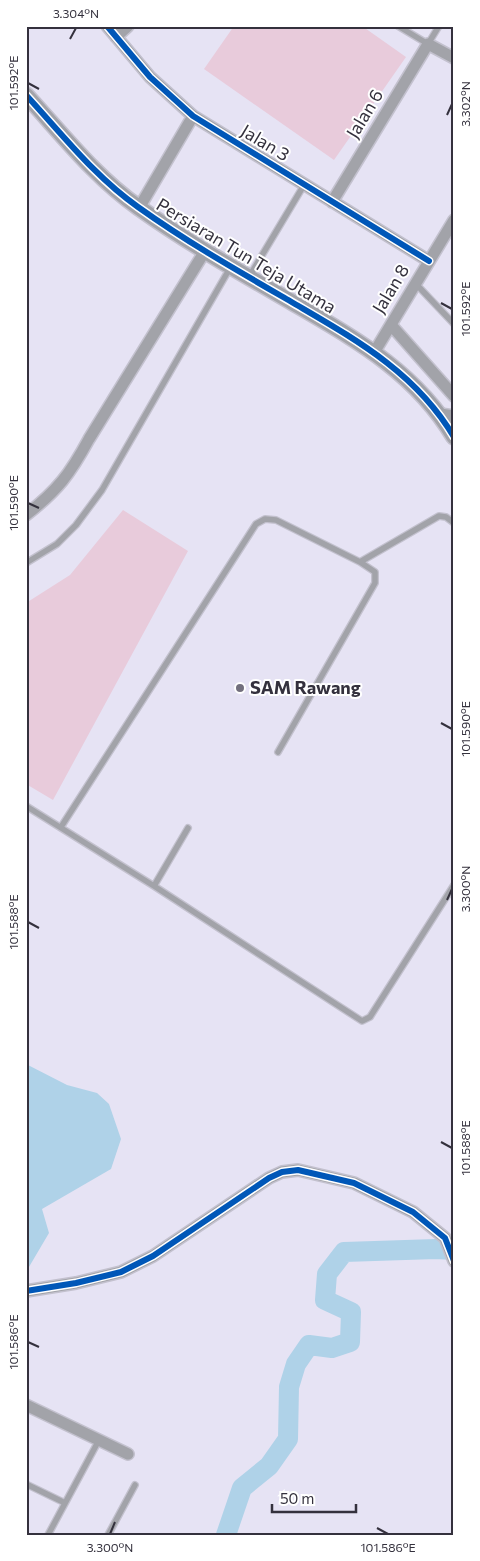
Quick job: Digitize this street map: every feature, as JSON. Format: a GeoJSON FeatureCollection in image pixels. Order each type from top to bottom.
{"type":"FeatureCollection","features":[{"type":"Feature","properties":{"kind":"street","name":"Jalan 3"},"geometry":{"type":"LineString","coordinates":[[107,26],[150,77],[193,116],[429,261]]}},
{"type":"Feature","properties":{"kind":"street"},"geometry":{"type":"LineString","coordinates":[[116,36],[128,26]]}},
{"type":"Feature","properties":{"kind":"street"},"geometry":{"type":"LineString","coordinates":[[428,44],[454,58]]}},
{"type":"Feature","properties":{"kind":"street","name":"Jalan 6"},"geometry":{"type":"LineString","coordinates":[[332,202],[428,44]]}},
{"type":"Feature","properties":{"kind":"street","name":"Persiaran Tun Teja Utama"},"geometry":{"type":"LineString","coordinates":[[26,95],[92,167],[118,192],[205,251],[375,351],[447,415],[454,437]]}},
{"type":"Feature","properties":{"kind":"street"},"geometry":{"type":"LineString","coordinates":[[139,208],[193,116]]}},
{"type":"Feature","properties":{"kind":"street","name":"Jalan 8"},"geometry":{"type":"LineString","coordinates":[[375,351],[454,220]]}},
{"type":"Feature","properties":{"kind":"street"},"geometry":{"type":"LineString","coordinates":[[27,512],[54,492],[72,471],[89,439],[205,251]]}},
{"type":"Feature","properties":{"kind":"street"},"geometry":{"type":"LineString","coordinates":[[391,325],[454,396]]}},
{"type":"Feature","properties":{"kind":"street"},"geometry":{"type":"LineString","coordinates":[[26,1291],[76,1283],[121,1272],[154,1256],[269,1178],[282,1172],[298,1170],[354,1183],[413,1212],[445,1238],[454,1261]]}},
{"type":"Feature","properties":{"kind":"street"},"geometry":{"type":"LineString","coordinates":[[26,1405],[128,1454]]}},
{"type":"Feature","properties":{"kind":"lane"},"geometry":{"type":"LineString","coordinates":[[398,26],[428,44],[439,26]]}},
{"type":"Feature","properties":{"kind":"lane"},"geometry":{"type":"LineString","coordinates":[[248,277],[304,185]]}},
{"type":"Feature","properties":{"kind":"lane"},"geometry":{"type":"LineString","coordinates":[[26,563],[57,544],[76,525],[102,490],[231,266]]}},
{"type":"Feature","properties":{"kind":"lane"},"geometry":{"type":"LineString","coordinates":[[415,283],[454,324]]}},
{"type":"Feature","properties":{"kind":"lane"},"geometry":{"type":"LineString","coordinates":[[360,562],[439,516],[446,517],[454,523]]}},
{"type":"Feature","properties":{"kind":"lane"},"geometry":{"type":"LineString","coordinates":[[61,827],[256,524],[265,519],[276,520],[360,562],[375,572],[375,583],[278,752]]}},
{"type":"Feature","properties":{"kind":"lane"},"geometry":{"type":"LineString","coordinates":[[26,806],[154,886],[362,1021],[370,1017],[454,885]]}},
{"type":"Feature","properties":{"kind":"lane"},"geometry":{"type":"LineString","coordinates":[[154,886],[188,828]]}},
{"type":"Feature","properties":{"kind":"lane"},"geometry":{"type":"LineString","coordinates":[[48,1535],[99,1440]]}},
{"type":"Feature","properties":{"kind":"lane"},"geometry":{"type":"LineString","coordinates":[[26,1484],[65,1503]]}},
{"type":"Feature","properties":{"kind":"lane"},"geometry":{"type":"LineString","coordinates":[[108,1535],[135,1485]]}},
{"type":"Feature","properties":{"kind":"shaded area"},"geometry":{"type":"Polygon","coordinates":[[[234,26],[362,26],[406,57],[334,160],[204,69],[234,26]]]}},
{"type":"Feature","properties":{"kind":"shaded area"},"geometry":{"type":"Polygon","coordinates":[[[123,510],[188,551],[53,800],[26,784],[26,603],[70,575],[123,510]]]}},
{"type":"Feature","properties":{"kind":"water"},"geometry":{"type":"Polygon","coordinates":[[[26,1064],[67,1085],[97,1093],[109,1104],[121,1139],[111,1169],[42,1209],[49,1233],[26,1272],[26,1064]]]}},
{"type":"Feature","properties":{"kind":"waterway"},"geometry":{"type":"LineString","coordinates":[[226,1535],[242,1488],[269,1466],[288,1439],[289,1387],[296,1364],[309,1345],[332,1348],[350,1342],[351,1312],[325,1300],[327,1274],[344,1252],[454,1250]]}},
{"type":"Feature","properties":{"kind":"cycle path"},"geometry":{"type":"LineString","coordinates":[[107,26],[150,77],[193,116],[429,261]]}},
{"type":"Feature","properties":{"kind":"cycle path"},"geometry":{"type":"LineString","coordinates":[[26,95],[93,169],[122,195],[156,220],[194,244],[337,329],[381,358],[421,393],[454,437]]}},
{"type":"Feature","properties":{"kind":"cycle path"},"geometry":{"type":"LineString","coordinates":[[26,1291],[76,1283],[121,1272],[153,1256],[269,1178],[282,1172],[298,1170],[354,1183],[413,1212],[445,1238],[454,1261]]}},
{"type":"Feature","properties":{"kind":"place","name":"SAM Rawang"},"geometry":{"type":"Point","coordinates":[240,688]}}]}
